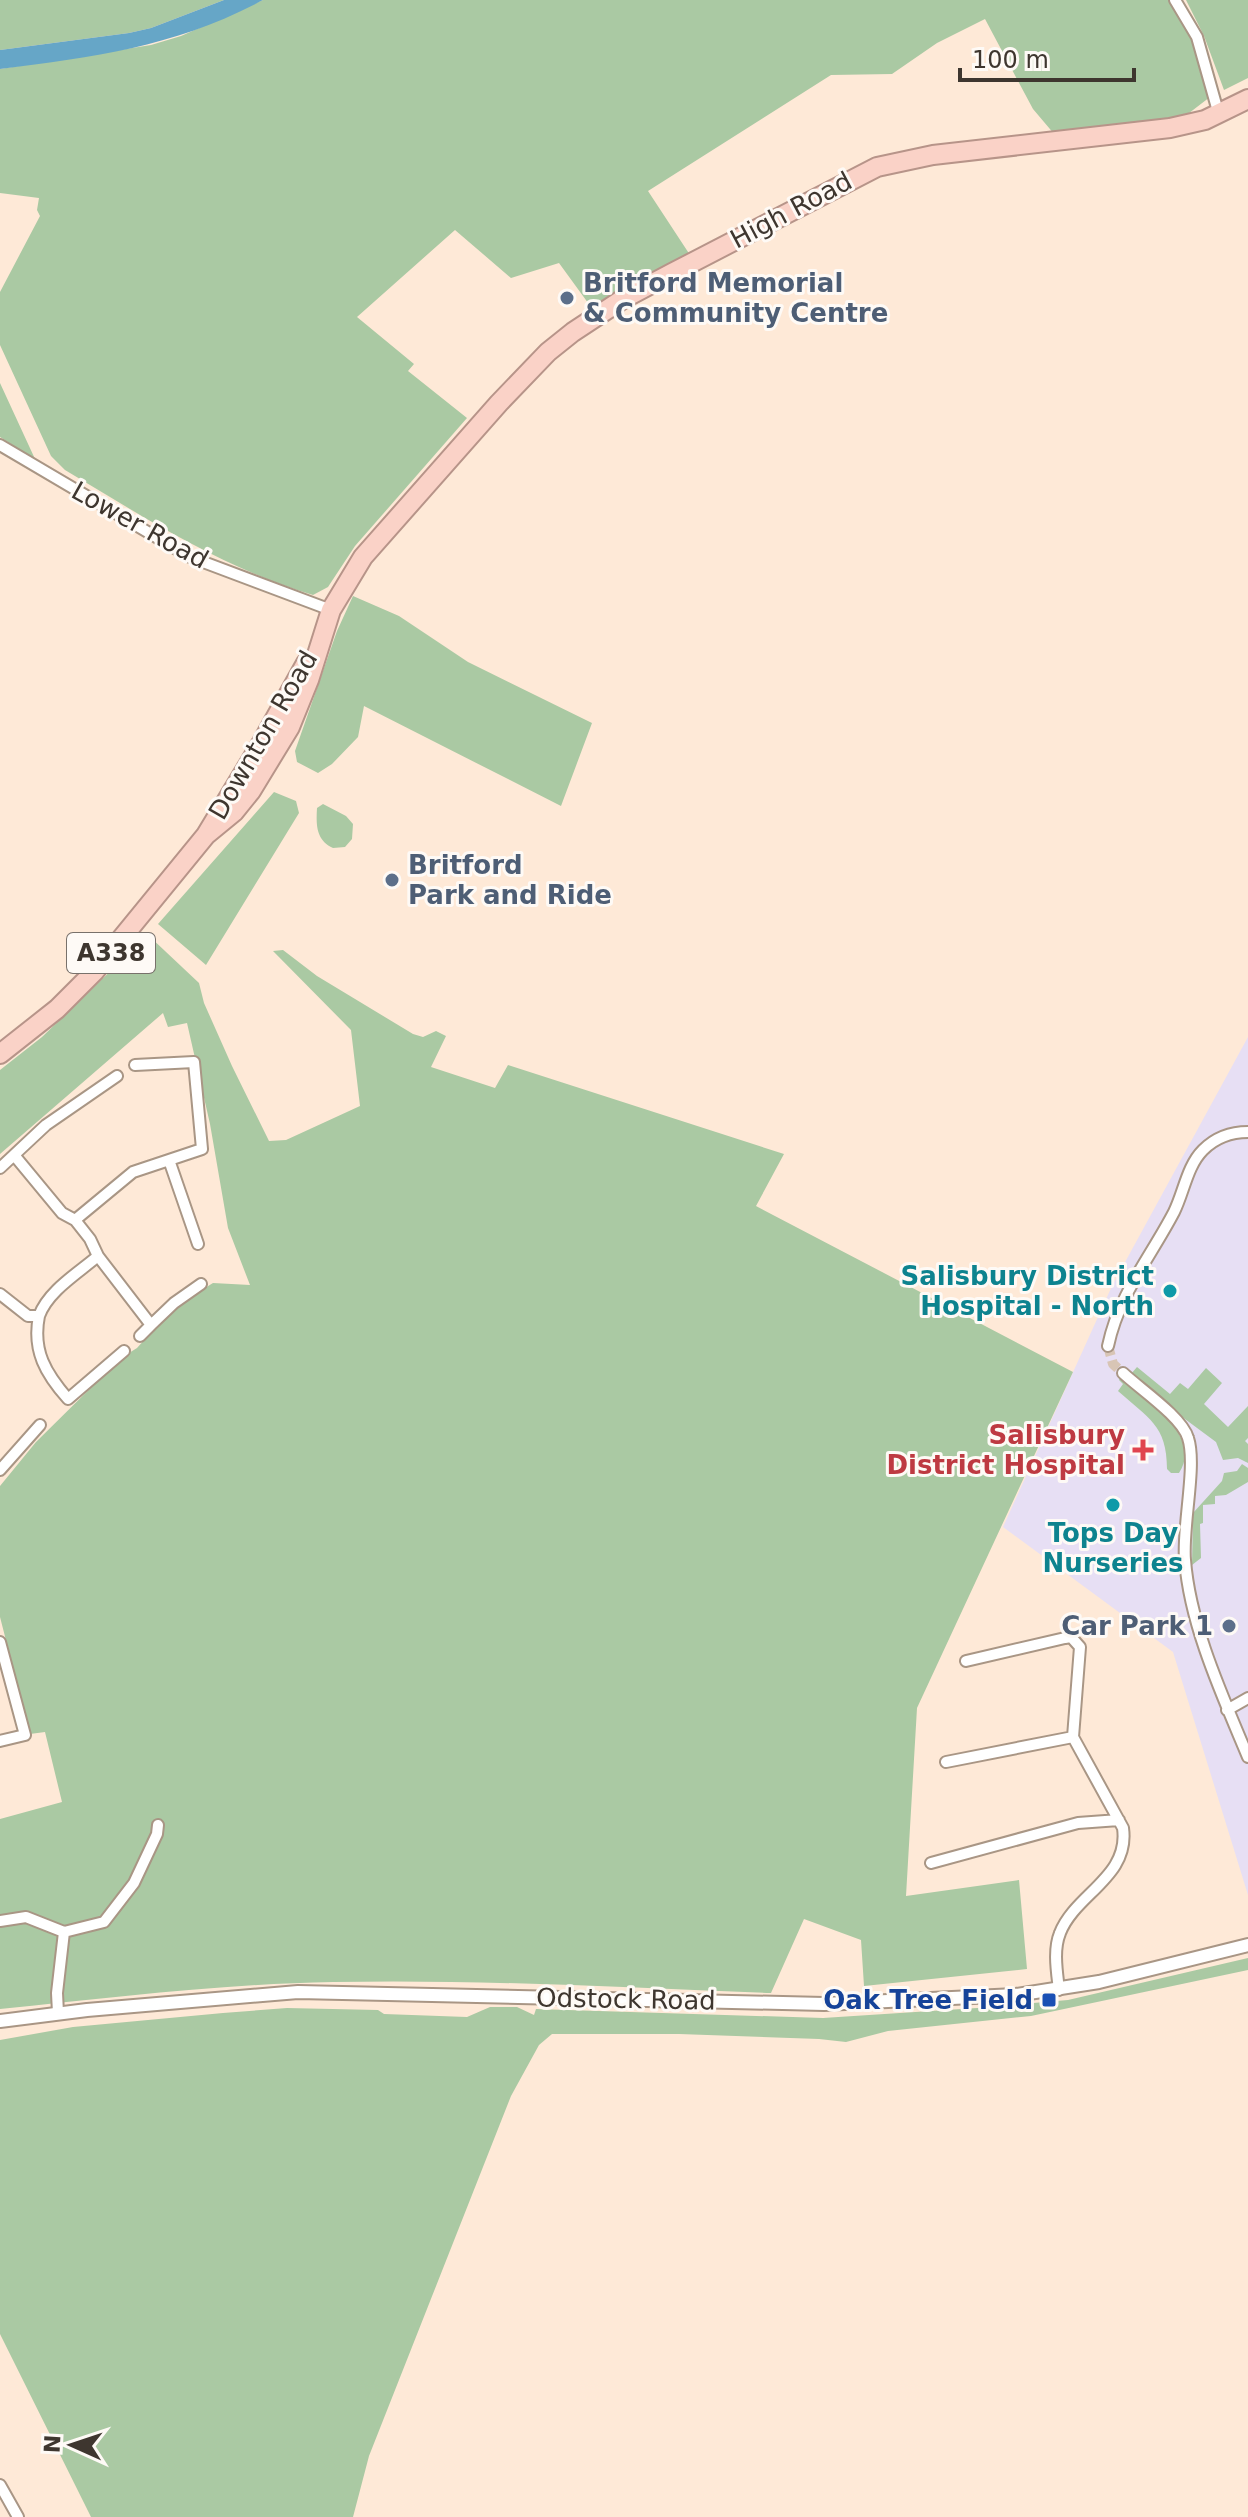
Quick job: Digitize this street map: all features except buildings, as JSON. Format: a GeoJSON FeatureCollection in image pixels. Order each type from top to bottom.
{"type":"FeatureCollection","features":[{"type":"Feature","properties":{"kind":"highway","name":"High Road"},"geometry":{"type":"LineString","coordinates":[[331,610],[345,583],[376,540],[499,403],[548,352],[623,299],[877,167],[933,155],[1153,131],[1219,115],[1248,99]]}},
{"type":"Feature","properties":{"kind":"highway","name":"Downton Road"},"geometry":{"type":"LineString","coordinates":[[0,1054],[57,1009],[94,972],[206,835],[321,636],[331,610]]}},
{"type":"Feature","properties":{"kind":"street"},"geometry":{"type":"LineString","coordinates":[[1175,0],[1197,37],[1219,115]]}},
{"type":"Feature","properties":{"kind":"street","name":"Lower Road"},"geometry":{"type":"LineString","coordinates":[[0,445],[190,557],[331,610]]}},
{"type":"Feature","properties":{"kind":"street"},"geometry":{"type":"LineString","coordinates":[[75,1220],[133,1172],[202,1149],[194,1062],[135,1065]]}},
{"type":"Feature","properties":{"kind":"street"},"geometry":{"type":"LineString","coordinates":[[0,1168],[46,1125],[117,1076]]}},
{"type":"Feature","properties":{"kind":"street"},"geometry":{"type":"LineString","coordinates":[[1108,1346],[1129,1289],[1174,1211],[1198,1156],[1223,1136],[1248,1132]]}},
{"type":"Feature","properties":{"kind":"street"},"geometry":{"type":"LineString","coordinates":[[14,1155],[62,1213],[75,1220],[90,1239],[98,1256],[151,1325]]}},
{"type":"Feature","properties":{"kind":"street"},"geometry":{"type":"LineString","coordinates":[[169,1160],[198,1244]]}},
{"type":"Feature","properties":{"kind":"street"},"geometry":{"type":"LineString","coordinates":[[98,1256],[43,1306],[37,1338],[41,1360],[66,1399],[124,1351]]}},
{"type":"Feature","properties":{"kind":"street"},"geometry":{"type":"LineString","coordinates":[[140,1336],[174,1303],[201,1284]]}},
{"type":"Feature","properties":{"kind":"street"},"geometry":{"type":"LineString","coordinates":[[2,1301],[28,1316],[39,1316]]}},
{"type":"Feature","properties":{"kind":"street"},"geometry":{"type":"LineString","coordinates":[[1123,1373],[1179,1424],[1189,1439],[1185,1561],[1202,1635],[1227,1710],[1248,1757]]}},
{"type":"Feature","properties":{"kind":"street"},"geometry":{"type":"LineString","coordinates":[[0,1470],[40,1425]]}},
{"type":"Feature","properties":{"kind":"street"},"geometry":{"type":"LineString","coordinates":[[966,1661],[1071,1637],[1080,1647],[1073,1737],[1096,1775],[1124,1836],[1118,1859],[1106,1879],[1065,1923],[1058,1936],[1059,1990]]}},
{"type":"Feature","properties":{"kind":"street"},"geometry":{"type":"LineString","coordinates":[[0,1642],[25,1735],[0,1741]]}},
{"type":"Feature","properties":{"kind":"street"},"geometry":{"type":"LineString","coordinates":[[1227,1710],[1248,1698]]}},
{"type":"Feature","properties":{"kind":"street"},"geometry":{"type":"LineString","coordinates":[[946,1762],[1073,1737]]}},
{"type":"Feature","properties":{"kind":"street"},"geometry":{"type":"LineString","coordinates":[[931,1863],[1078,1823],[1119,1820]]}},
{"type":"Feature","properties":{"kind":"street"},"geometry":{"type":"LineString","coordinates":[[0,1921],[26,1917],[64,1932],[104,1922],[134,1883],[154,1830]]}},
{"type":"Feature","properties":{"kind":"street"},"geometry":{"type":"LineString","coordinates":[[58,2013],[57,1993],[64,1932]]}},
{"type":"Feature","properties":{"kind":"street","name":"Odstock Road"},"geometry":{"type":"LineString","coordinates":[[0,2021],[298,1992],[824,2004],[1016,1995],[1059,1990],[1248,1945]]}},
{"type":"Feature","properties":{"kind":"street"},"geometry":{"type":"LineString","coordinates":[[0,2485],[18,2517]]}},
{"type":"Feature","properties":{"kind":"shaded area","name":"Salisbury District Hospital"},"geometry":{"type":"Polygon","coordinates":[[[1248,1037],[1248,1895],[1173,1652],[1003,1527],[1112,1286],[1248,1037]]]}},
{"type":"Feature","properties":{"kind":"green space"},"geometry":{"type":"Polygon","coordinates":[[[0,0],[224,0],[151,28],[129,33],[0,50],[0,0]]]}},
{"type":"Feature","properties":{"kind":"green space"},"geometry":{"type":"Polygon","coordinates":[[[263,0],[1174,0],[1194,39],[1210,97],[1180,120],[1055,135],[1033,109],[985,19],[937,43],[892,74],[831,75],[648,191],[692,258],[620,289],[591,307],[559,263],[511,278],[455,230],[357,317],[414,364],[408,371],[467,418],[355,546],[328,587],[313,595],[216,556],[65,470],[51,456],[0,345],[0,292],[40,216],[37,210],[39,198],[0,193],[0,69],[151,45],[181,36],[263,0]]]}},
{"type":"Feature","properties":{"kind":"green space"},"geometry":{"type":"Polygon","coordinates":[[[1186,0],[1248,0],[1248,78],[1224,90],[1204,36],[1186,0]]]}},
{"type":"Feature","properties":{"kind":"green space"},"geometry":{"type":"Polygon","coordinates":[[[0,383],[35,459],[0,437],[0,383]]]}},
{"type":"Feature","properties":{"kind":"green space"},"geometry":{"type":"Polygon","coordinates":[[[353,596],[399,616],[468,662],[592,723],[561,806],[364,706],[358,737],[332,764],[318,773],[297,762],[295,751],[337,631],[353,596]]]}},
{"type":"Feature","properties":{"kind":"green space"},"geometry":{"type":"Polygon","coordinates":[[[274,792],[296,801],[299,813],[206,965],[158,924],[274,792]]]}},
{"type":"Feature","properties":{"kind":"green space"},"geometry":{"type":"Polygon","coordinates":[[[323,804],[346,816],[353,824],[352,839],[345,847],[333,848],[320,836],[317,808],[323,804]]]}},
{"type":"Feature","properties":{"kind":"green space"},"geometry":{"type":"Polygon","coordinates":[[[148,935],[199,983],[204,1003],[269,1141],[286,1140],[360,1106],[351,1030],[273,951],[283,950],[317,976],[413,1034],[423,1037],[436,1031],[446,1036],[431,1067],[495,1088],[508,1065],[784,1154],[756,1206],[1073,1372],[917,1708],[906,1896],[1019,1880],[1027,1969],[864,1986],[861,1940],[804,1919],[771,1993],[498,1983],[333,1982],[208,1989],[0,2009],[0,1819],[62,1802],[45,1732],[30,1734],[0,1617],[0,1486],[36,1442],[121,1358],[137,1348],[174,1307],[213,1283],[250,1285],[228,1228],[210,1124],[187,1023],[168,1027],[163,1013],[0,1154],[0,1070],[42,1037],[148,935]]]}},
{"type":"Feature","properties":{"kind":"green space"},"geometry":{"type":"Polygon","coordinates":[[[1137,1367],[1170,1394],[1180,1383],[1188,1389],[1206,1368],[1222,1383],[1204,1404],[1228,1427],[1248,1406],[1248,1438],[1245,1441],[1248,1444],[1248,1463],[1238,1458],[1223,1460],[1216,1442],[1131,1374],[1137,1367]]]}},
{"type":"Feature","properties":{"kind":"green space"},"geometry":{"type":"Polygon","coordinates":[[[1121,1376],[1156,1407],[1178,1432],[1184,1445],[1185,1459],[1179,1473],[1171,1473],[1167,1469],[1164,1442],[1154,1424],[1118,1391],[1123,1384],[1119,1380],[1121,1376]]]}},
{"type":"Feature","properties":{"kind":"green space"},"geometry":{"type":"Polygon","coordinates":[[[1242,1464],[1248,1468],[1248,1482],[1226,1495],[1215,1496],[1215,1504],[1203,1505],[1201,1558],[1192,1565],[1193,1513],[1222,1481],[1224,1473],[1237,1471],[1242,1464]]]}},
{"type":"Feature","properties":{"kind":"green space"},"geometry":{"type":"Polygon","coordinates":[[[1248,1958],[1248,1970],[1031,2016],[888,2031],[846,2042],[679,2034],[552,2034],[539,2045],[511,2096],[369,2456],[353,2517],[91,2517],[0,2334],[0,2040],[73,2027],[287,2008],[378,2010],[384,2014],[467,2017],[490,2007],[517,2007],[534,2015],[536,2009],[823,2018],[977,2008],[1068,2000],[1248,1958]]]}},
{"type":"Feature","properties":{"kind":"water"},"geometry":{"type":"Polygon","coordinates":[[[224,0],[263,0],[198,29],[167,39],[103,54],[0,69],[0,50],[129,33],[151,28],[224,0]]]}},
{"type":"Feature","properties":{"kind":"tunnel"},"geometry":{"type":"LineString","coordinates":[[1108,1346],[1113,1364],[1123,1373]]}},
{"type":"Feature","properties":{"kind":"place","name":"Britford Memorial & Community Centre"},"geometry":{"type":"Point","coordinates":[567,298]}},
{"type":"Feature","properties":{"kind":"place","name":"Britford Park and Ride"},"geometry":{"type":"Point","coordinates":[392,880]}},
{"type":"Feature","properties":{"kind":"place","name":"Salisbury District Hospital - North"},"geometry":{"type":"Point","coordinates":[1170,1291]}},
{"type":"Feature","properties":{"kind":"place","name":"Salisbury District Hospital"},"geometry":{"type":"Point","coordinates":[1143,1450]}},
{"type":"Feature","properties":{"kind":"place","name":"Tops Day Nurseries"},"geometry":{"type":"Point","coordinates":[1113,1505]}},
{"type":"Feature","properties":{"kind":"place","name":"Car Park 1"},"geometry":{"type":"Point","coordinates":[1229,1626]}},
{"type":"Feature","properties":{"kind":"place","name":"Oak Tree Field"},"geometry":{"type":"Point","coordinates":[1049,2000]}}]}
